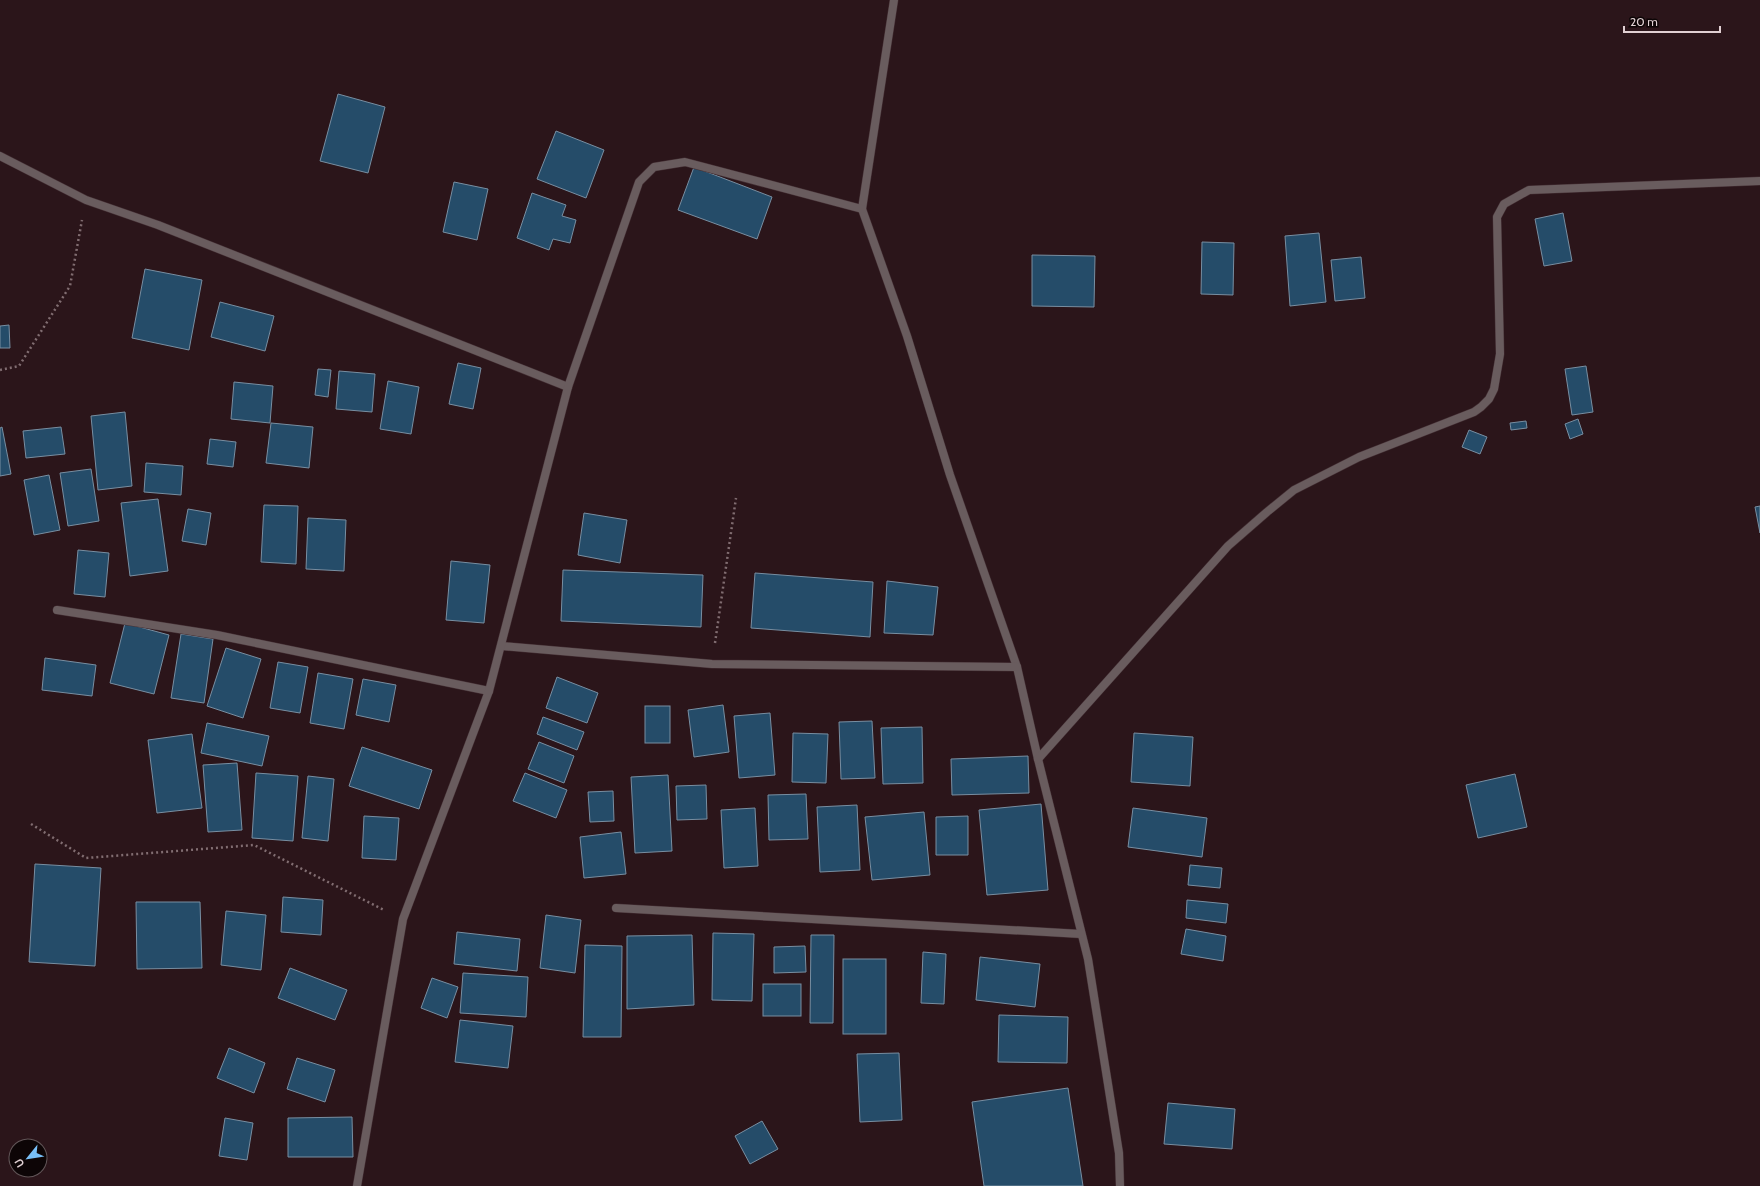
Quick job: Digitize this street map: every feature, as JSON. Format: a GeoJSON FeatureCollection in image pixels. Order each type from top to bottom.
{"type":"FeatureCollection","features":[{"type":"Feature","properties":{"kind":"street"},"geometry":{"type":"LineString","coordinates":[[894,0],[862,209],[907,336],[950,475],[1018,667],[1038,759],[1088,959],[1119,1153],[1120,1186]]}},
{"type":"Feature","properties":{"kind":"street"},"geometry":{"type":"LineString","coordinates":[[0,156],[86,200],[158,226],[568,388]]}},
{"type":"Feature","properties":{"kind":"street"},"geometry":{"type":"LineString","coordinates":[[357,1186],[402,919],[490,691],[568,388],[639,182],[654,167],[685,162],[862,209]]}},
{"type":"Feature","properties":{"kind":"street"},"geometry":{"type":"LineString","coordinates":[[1038,759],[1228,546],[1294,490],[1359,457],[1474,412],[1482,407],[1489,399],[1494,389],[1500,354],[1497,217],[1504,204],[1528,190],[1760,181]]}},
{"type":"Feature","properties":{"kind":"street"},"geometry":{"type":"LineString","coordinates":[[57,610],[217,635],[490,691]]}},
{"type":"Feature","properties":{"kind":"street"},"geometry":{"type":"LineString","coordinates":[[502,646],[712,664],[1018,667]]}},
{"type":"Feature","properties":{"kind":"street"},"geometry":{"type":"LineString","coordinates":[[616,908],[1081,934]]}},
{"type":"Feature","properties":{"kind":"path"},"geometry":{"type":"LineString","coordinates":[[0,370],[19,366],[70,286],[86,200]]}},
{"type":"Feature","properties":{"kind":"path"},"geometry":{"type":"LineString","coordinates":[[712,664],[736,498]]}},
{"type":"Feature","properties":{"kind":"path"},"geometry":{"type":"LineString","coordinates":[[31,824],[86,858],[254,845],[402,919]]}},
{"type":"Feature","properties":{"kind":"building"},"geometry":{"type":"Polygon","coordinates":[[[338,94],[385,107],[368,173],[320,161],[338,94]]]}},
{"type":"Feature","properties":{"kind":"building"},"geometry":{"type":"Polygon","coordinates":[[[556,131],[604,150],[586,198],[537,179],[556,131]]]}},
{"type":"Feature","properties":{"kind":"building"},"geometry":{"type":"Polygon","coordinates":[[[694,167],[772,197],[757,239],[678,210],[694,167]]]}},
{"type":"Feature","properties":{"kind":"building"},"geometry":{"type":"Polygon","coordinates":[[[454,182],[488,189],[477,240],[443,232],[454,182]]]}},
{"type":"Feature","properties":{"kind":"building"},"geometry":{"type":"Polygon","coordinates":[[[532,193],[566,205],[562,216],[576,220],[570,243],[553,239],[549,250],[517,238],[532,193]]]}},
{"type":"Feature","properties":{"kind":"building"},"geometry":{"type":"Polygon","coordinates":[[[1563,213],[1572,261],[1544,266],[1535,219],[1563,213]]]}},
{"type":"Feature","properties":{"kind":"building"},"geometry":{"type":"Polygon","coordinates":[[[1319,233],[1326,302],[1290,306],[1285,236],[1319,233]]]}},
{"type":"Feature","properties":{"kind":"building"},"geometry":{"type":"Polygon","coordinates":[[[1202,242],[1234,243],[1233,295],[1201,294],[1202,242]]]}},
{"type":"Feature","properties":{"kind":"building"},"geometry":{"type":"Polygon","coordinates":[[[1032,255],[1095,256],[1094,307],[1032,306],[1032,255]]]}},
{"type":"Feature","properties":{"kind":"building"},"geometry":{"type":"Polygon","coordinates":[[[1361,257],[1365,298],[1335,301],[1331,260],[1361,257]]]}},
{"type":"Feature","properties":{"kind":"building"},"geometry":{"type":"Polygon","coordinates":[[[145,269],[202,280],[189,350],[132,338],[145,269]]]}},
{"type":"Feature","properties":{"kind":"building"},"geometry":{"type":"Polygon","coordinates":[[[220,302],[274,316],[265,351],[211,337],[220,302]]]}},
{"type":"Feature","properties":{"kind":"building"},"geometry":{"type":"Polygon","coordinates":[[[9,325],[10,348],[0,348],[0,326],[9,325]]]}},
{"type":"Feature","properties":{"kind":"building"},"geometry":{"type":"Polygon","coordinates":[[[458,363],[481,368],[473,409],[449,404],[458,363]]]}},
{"type":"Feature","properties":{"kind":"building"},"geometry":{"type":"Polygon","coordinates":[[[1586,366],[1593,412],[1572,415],[1565,369],[1586,366]]]}},
{"type":"Feature","properties":{"kind":"building"},"geometry":{"type":"Polygon","coordinates":[[[318,369],[331,370],[328,397],[315,395],[318,369]]]}},
{"type":"Feature","properties":{"kind":"building"},"geometry":{"type":"Polygon","coordinates":[[[339,371],[375,374],[372,412],[336,409],[339,371]]]}},
{"type":"Feature","properties":{"kind":"building"},"geometry":{"type":"Polygon","coordinates":[[[388,381],[419,387],[411,434],[380,429],[388,381]]]}},
{"type":"Feature","properties":{"kind":"building"},"geometry":{"type":"Polygon","coordinates":[[[234,382],[273,386],[270,423],[231,419],[234,382]]]}},
{"type":"Feature","properties":{"kind":"building"},"geometry":{"type":"Polygon","coordinates":[[[125,412],[132,486],[98,490],[91,416],[125,412]]]}},
{"type":"Feature","properties":{"kind":"building"},"geometry":{"type":"Polygon","coordinates":[[[1578,419],[1583,434],[1570,439],[1565,424],[1578,419]]]}},
{"type":"Feature","properties":{"kind":"building"},"geometry":{"type":"Polygon","coordinates":[[[1526,421],[1527,428],[1511,430],[1510,423],[1526,421]]]}},
{"type":"Feature","properties":{"kind":"building"},"geometry":{"type":"Polygon","coordinates":[[[271,423],[313,427],[309,468],[266,463],[271,423]]]}},
{"type":"Feature","properties":{"kind":"building"},"geometry":{"type":"Polygon","coordinates":[[[2,427],[11,474],[0,476],[0,428],[2,427]]]}},
{"type":"Feature","properties":{"kind":"building"},"geometry":{"type":"Polygon","coordinates":[[[61,427],[65,454],[26,458],[23,431],[61,427]]]}},
{"type":"Feature","properties":{"kind":"building"},"geometry":{"type":"Polygon","coordinates":[[[1469,430],[1487,437],[1480,454],[1462,447],[1469,430]]]}},
{"type":"Feature","properties":{"kind":"building"},"geometry":{"type":"Polygon","coordinates":[[[210,439],[236,442],[233,467],[207,464],[210,439]]]}},
{"type":"Feature","properties":{"kind":"building"},"geometry":{"type":"Polygon","coordinates":[[[146,463],[183,466],[181,495],[144,492],[146,463]]]}},
{"type":"Feature","properties":{"kind":"building"},"geometry":{"type":"Polygon","coordinates":[[[91,469],[99,521],[68,526],[60,473],[91,469]]]}},
{"type":"Feature","properties":{"kind":"building"},"geometry":{"type":"Polygon","coordinates":[[[49,475],[60,530],[34,535],[24,480],[49,475]]]}},
{"type":"Feature","properties":{"kind":"building"},"geometry":{"type":"Polygon","coordinates":[[[158,499],[168,571],[130,576],[121,503],[158,499]]]}},
{"type":"Feature","properties":{"kind":"building"},"geometry":{"type":"Polygon","coordinates":[[[264,505],[298,506],[296,564],[261,562],[264,505]]]}},
{"type":"Feature","properties":{"kind":"building"},"geometry":{"type":"Polygon","coordinates":[[[1760,506],[1760,533],[1755,507],[1760,506]]]}},
{"type":"Feature","properties":{"kind":"building"},"geometry":{"type":"Polygon","coordinates":[[[188,509],[211,513],[206,545],[182,541],[188,509]]]}},
{"type":"Feature","properties":{"kind":"building"},"geometry":{"type":"Polygon","coordinates":[[[584,513],[627,520],[620,563],[578,555],[584,513]]]}},
{"type":"Feature","properties":{"kind":"building"},"geometry":{"type":"Polygon","coordinates":[[[308,518],[346,520],[344,571],[306,569],[308,518]]]}},
{"type":"Feature","properties":{"kind":"building"},"geometry":{"type":"Polygon","coordinates":[[[78,550],[109,553],[105,597],[74,594],[78,550]]]}},
{"type":"Feature","properties":{"kind":"building"},"geometry":{"type":"Polygon","coordinates":[[[451,561],[490,565],[484,623],[446,620],[451,561]]]}},
{"type":"Feature","properties":{"kind":"building"},"geometry":{"type":"Polygon","coordinates":[[[563,570],[703,575],[701,627],[561,621],[563,570]]]}},
{"type":"Feature","properties":{"kind":"building"},"geometry":{"type":"Polygon","coordinates":[[[755,573],[873,582],[870,637],[751,628],[755,573]]]}},
{"type":"Feature","properties":{"kind":"building"},"geometry":{"type":"Polygon","coordinates":[[[887,581],[938,587],[933,635],[884,633],[887,581]]]}},
{"type":"Feature","properties":{"kind":"building"},"geometry":{"type":"Polygon","coordinates":[[[125,623],[169,635],[154,694],[110,683],[125,623]]]}},
{"type":"Feature","properties":{"kind":"building"},"geometry":{"type":"Polygon","coordinates":[[[181,634],[213,639],[204,703],[171,698],[181,634]]]}},
{"type":"Feature","properties":{"kind":"building"},"geometry":{"type":"Polygon","coordinates":[[[226,648],[261,659],[243,718],[207,706],[226,648]]]}},
{"type":"Feature","properties":{"kind":"building"},"geometry":{"type":"Polygon","coordinates":[[[45,658],[96,665],[92,696],[42,690],[45,658]]]}},
{"type":"Feature","properties":{"kind":"building"},"geometry":{"type":"Polygon","coordinates":[[[278,662],[308,667],[300,713],[270,708],[278,662]]]}},
{"type":"Feature","properties":{"kind":"building"},"geometry":{"type":"Polygon","coordinates":[[[318,673],[353,679],[344,729],[310,723],[318,673]]]}},
{"type":"Feature","properties":{"kind":"building"},"geometry":{"type":"Polygon","coordinates":[[[557,677],[598,693],[587,723],[546,708],[557,677]]]}},
{"type":"Feature","properties":{"kind":"building"},"geometry":{"type":"Polygon","coordinates":[[[363,679],[396,685],[389,722],[356,715],[363,679]]]}},
{"type":"Feature","properties":{"kind":"building"},"geometry":{"type":"Polygon","coordinates":[[[723,705],[729,752],[694,757],[688,710],[723,705]]]}},
{"type":"Feature","properties":{"kind":"building"},"geometry":{"type":"Polygon","coordinates":[[[645,706],[670,706],[670,743],[645,743],[645,706]]]}},
{"type":"Feature","properties":{"kind":"building"},"geometry":{"type":"Polygon","coordinates":[[[770,713],[775,775],[739,778],[734,716],[770,713]]]}},
{"type":"Feature","properties":{"kind":"building"},"geometry":{"type":"Polygon","coordinates":[[[543,717],[584,732],[577,750],[537,734],[543,717]]]}},
{"type":"Feature","properties":{"kind":"building"},"geometry":{"type":"Polygon","coordinates":[[[872,721],[875,778],[841,779],[839,722],[872,721]]]}},
{"type":"Feature","properties":{"kind":"building"},"geometry":{"type":"Polygon","coordinates":[[[207,723],[269,736],[262,766],[201,753],[207,723]]]}},
{"type":"Feature","properties":{"kind":"building"},"geometry":{"type":"Polygon","coordinates":[[[922,727],[923,783],[883,784],[881,728],[922,727]]]}},
{"type":"Feature","properties":{"kind":"building"},"geometry":{"type":"Polygon","coordinates":[[[793,733],[828,734],[826,783],[792,782],[793,733]]]}},
{"type":"Feature","properties":{"kind":"building"},"geometry":{"type":"Polygon","coordinates":[[[1134,733],[1193,737],[1190,786],[1131,782],[1134,733]]]}},
{"type":"Feature","properties":{"kind":"building"},"geometry":{"type":"Polygon","coordinates":[[[192,734],[202,808],[157,813],[148,740],[192,734]]]}},
{"type":"Feature","properties":{"kind":"building"},"geometry":{"type":"Polygon","coordinates":[[[539,742],[574,756],[564,783],[528,769],[539,742]]]}},
{"type":"Feature","properties":{"kind":"building"},"geometry":{"type":"Polygon","coordinates":[[[362,747],[432,770],[419,809],[349,786],[362,747]]]}},
{"type":"Feature","properties":{"kind":"building"},"geometry":{"type":"Polygon","coordinates":[[[1028,756],[1029,793],[952,795],[951,759],[1028,756]]]}},
{"type":"Feature","properties":{"kind":"building"},"geometry":{"type":"Polygon","coordinates":[[[237,763],[242,830],[208,832],[203,765],[237,763]]]}},
{"type":"Feature","properties":{"kind":"building"},"geometry":{"type":"Polygon","coordinates":[[[256,773],[298,776],[293,841],[252,838],[256,773]]]}},
{"type":"Feature","properties":{"kind":"building"},"geometry":{"type":"Polygon","coordinates":[[[525,773],[567,790],[556,818],[513,801],[525,773]]]}},
{"type":"Feature","properties":{"kind":"building"},"geometry":{"type":"Polygon","coordinates":[[[1515,774],[1527,827],[1478,838],[1466,785],[1515,774]]]}},
{"type":"Feature","properties":{"kind":"building"},"geometry":{"type":"Polygon","coordinates":[[[668,775],[672,851],[635,853],[631,777],[668,775]]]}},
{"type":"Feature","properties":{"kind":"building"},"geometry":{"type":"Polygon","coordinates":[[[308,776],[334,779],[328,841],[302,838],[308,776]]]}},
{"type":"Feature","properties":{"kind":"building"},"geometry":{"type":"Polygon","coordinates":[[[706,785],[707,819],[677,820],[676,786],[706,785]]]}},
{"type":"Feature","properties":{"kind":"building"},"geometry":{"type":"Polygon","coordinates":[[[613,791],[614,821],[590,822],[588,792],[613,791]]]}},
{"type":"Feature","properties":{"kind":"building"},"geometry":{"type":"Polygon","coordinates":[[[806,794],[808,839],[769,840],[768,795],[806,794]]]}},
{"type":"Feature","properties":{"kind":"building"},"geometry":{"type":"Polygon","coordinates":[[[1041,804],[1048,890],[987,895],[979,810],[1041,804]]]}},
{"type":"Feature","properties":{"kind":"building"},"geometry":{"type":"Polygon","coordinates":[[[857,805],[860,870],[820,872],[817,807],[857,805]]]}},
{"type":"Feature","properties":{"kind":"building"},"geometry":{"type":"Polygon","coordinates":[[[755,808],[758,866],[724,868],[721,810],[755,808]]]}},
{"type":"Feature","properties":{"kind":"building"},"geometry":{"type":"Polygon","coordinates":[[[1133,808],[1207,818],[1202,857],[1128,847],[1133,808]]]}},
{"type":"Feature","properties":{"kind":"building"},"geometry":{"type":"Polygon","coordinates":[[[924,812],[930,875],[872,880],[865,817],[924,812]]]}},
{"type":"Feature","properties":{"kind":"building"},"geometry":{"type":"Polygon","coordinates":[[[364,816],[399,818],[396,860],[362,858],[364,816]]]}},
{"type":"Feature","properties":{"kind":"building"},"geometry":{"type":"Polygon","coordinates":[[[968,816],[968,855],[936,855],[936,817],[968,816]]]}},
{"type":"Feature","properties":{"kind":"building"},"geometry":{"type":"Polygon","coordinates":[[[621,832],[626,874],[584,878],[580,837],[621,832]]]}},
{"type":"Feature","properties":{"kind":"building"},"geometry":{"type":"Polygon","coordinates":[[[35,864],[101,868],[95,966],[29,962],[35,864]]]}},
{"type":"Feature","properties":{"kind":"building"},"geometry":{"type":"Polygon","coordinates":[[[1190,865],[1222,868],[1220,888],[1188,885],[1190,865]]]}},
{"type":"Feature","properties":{"kind":"building"},"geometry":{"type":"Polygon","coordinates":[[[283,897],[323,900],[321,935],[281,932],[283,897]]]}},
{"type":"Feature","properties":{"kind":"building"},"geometry":{"type":"Polygon","coordinates":[[[1187,900],[1228,904],[1226,923],[1186,918],[1187,900]]]}},
{"type":"Feature","properties":{"kind":"building"},"geometry":{"type":"Polygon","coordinates":[[[136,902],[200,902],[202,968],[137,969],[136,902]]]}},
{"type":"Feature","properties":{"kind":"building"},"geometry":{"type":"Polygon","coordinates":[[[226,911],[266,915],[261,970],[221,965],[226,911]]]}},
{"type":"Feature","properties":{"kind":"building"},"geometry":{"type":"Polygon","coordinates":[[[546,915],[581,920],[575,973],[540,968],[546,915]]]}},
{"type":"Feature","properties":{"kind":"building"},"geometry":{"type":"Polygon","coordinates":[[[1186,929],[1226,936],[1223,961],[1181,954],[1186,929]]]}},
{"type":"Feature","properties":{"kind":"building"},"geometry":{"type":"Polygon","coordinates":[[[457,932],[520,939],[517,971],[454,964],[457,932]]]}},
{"type":"Feature","properties":{"kind":"building"},"geometry":{"type":"Polygon","coordinates":[[[713,933],[754,934],[752,1001],[712,1000],[713,933]]]}},
{"type":"Feature","properties":{"kind":"building"},"geometry":{"type":"Polygon","coordinates":[[[692,935],[694,1005],[627,1009],[627,936],[692,935]]]}},
{"type":"Feature","properties":{"kind":"building"},"geometry":{"type":"Polygon","coordinates":[[[811,935],[834,935],[833,1023],[810,1023],[811,935]]]}},
{"type":"Feature","properties":{"kind":"building"},"geometry":{"type":"Polygon","coordinates":[[[585,945],[622,946],[621,1037],[583,1037],[585,945]]]}},
{"type":"Feature","properties":{"kind":"building"},"geometry":{"type":"Polygon","coordinates":[[[805,946],[806,972],[774,973],[774,947],[805,946]]]}},
{"type":"Feature","properties":{"kind":"building"},"geometry":{"type":"Polygon","coordinates":[[[923,952],[946,954],[944,1004],[921,1003],[923,952]]]}},
{"type":"Feature","properties":{"kind":"building"},"geometry":{"type":"Polygon","coordinates":[[[980,957],[1040,964],[1035,1007],[976,1000],[980,957]]]}},
{"type":"Feature","properties":{"kind":"building"},"geometry":{"type":"Polygon","coordinates":[[[843,959],[886,959],[886,1034],[843,1034],[843,959]]]}},
{"type":"Feature","properties":{"kind":"building"},"geometry":{"type":"Polygon","coordinates":[[[290,968],[347,990],[335,1020],[278,998],[290,968]]]}},
{"type":"Feature","properties":{"kind":"building"},"geometry":{"type":"Polygon","coordinates":[[[463,973],[528,977],[526,1017],[460,1013],[463,973]]]}},
{"type":"Feature","properties":{"kind":"building"},"geometry":{"type":"Polygon","coordinates":[[[432,978],[458,987],[447,1018],[421,1008],[432,978]]]}},
{"type":"Feature","properties":{"kind":"building"},"geometry":{"type":"Polygon","coordinates":[[[763,984],[801,984],[801,1016],[763,1016],[763,984]]]}},
{"type":"Feature","properties":{"kind":"building"},"geometry":{"type":"Polygon","coordinates":[[[999,1015],[1068,1017],[1067,1063],[998,1062],[999,1015]]]}},
{"type":"Feature","properties":{"kind":"building"},"geometry":{"type":"Polygon","coordinates":[[[460,1020],[513,1026],[508,1068],[455,1062],[460,1020]]]}},
{"type":"Feature","properties":{"kind":"building"},"geometry":{"type":"Polygon","coordinates":[[[229,1048],[265,1063],[254,1093],[217,1078],[229,1048]]]}},
{"type":"Feature","properties":{"kind":"building"},"geometry":{"type":"Polygon","coordinates":[[[899,1053],[902,1120],[860,1122],[857,1054],[899,1053]]]}},
{"type":"Feature","properties":{"kind":"building"},"geometry":{"type":"Polygon","coordinates":[[[297,1058],[335,1070],[325,1102],[287,1089],[297,1058]]]}},
{"type":"Feature","properties":{"kind":"building"},"geometry":{"type":"Polygon","coordinates":[[[1068,1088],[1083,1186],[984,1186],[972,1102],[1068,1088]]]}},
{"type":"Feature","properties":{"kind":"building"},"geometry":{"type":"Polygon","coordinates":[[[1168,1103],[1235,1109],[1232,1149],[1164,1144],[1168,1103]]]}},
{"type":"Feature","properties":{"kind":"building"},"geometry":{"type":"Polygon","coordinates":[[[352,1117],[353,1157],[288,1157],[288,1118],[352,1117]]]}},
{"type":"Feature","properties":{"kind":"building"},"geometry":{"type":"Polygon","coordinates":[[[225,1118],[253,1123],[247,1160],[219,1156],[225,1118]]]}},
{"type":"Feature","properties":{"kind":"building"},"geometry":{"type":"Polygon","coordinates":[[[762,1121],[778,1149],[750,1164],[735,1136],[762,1121]]]}}]}
